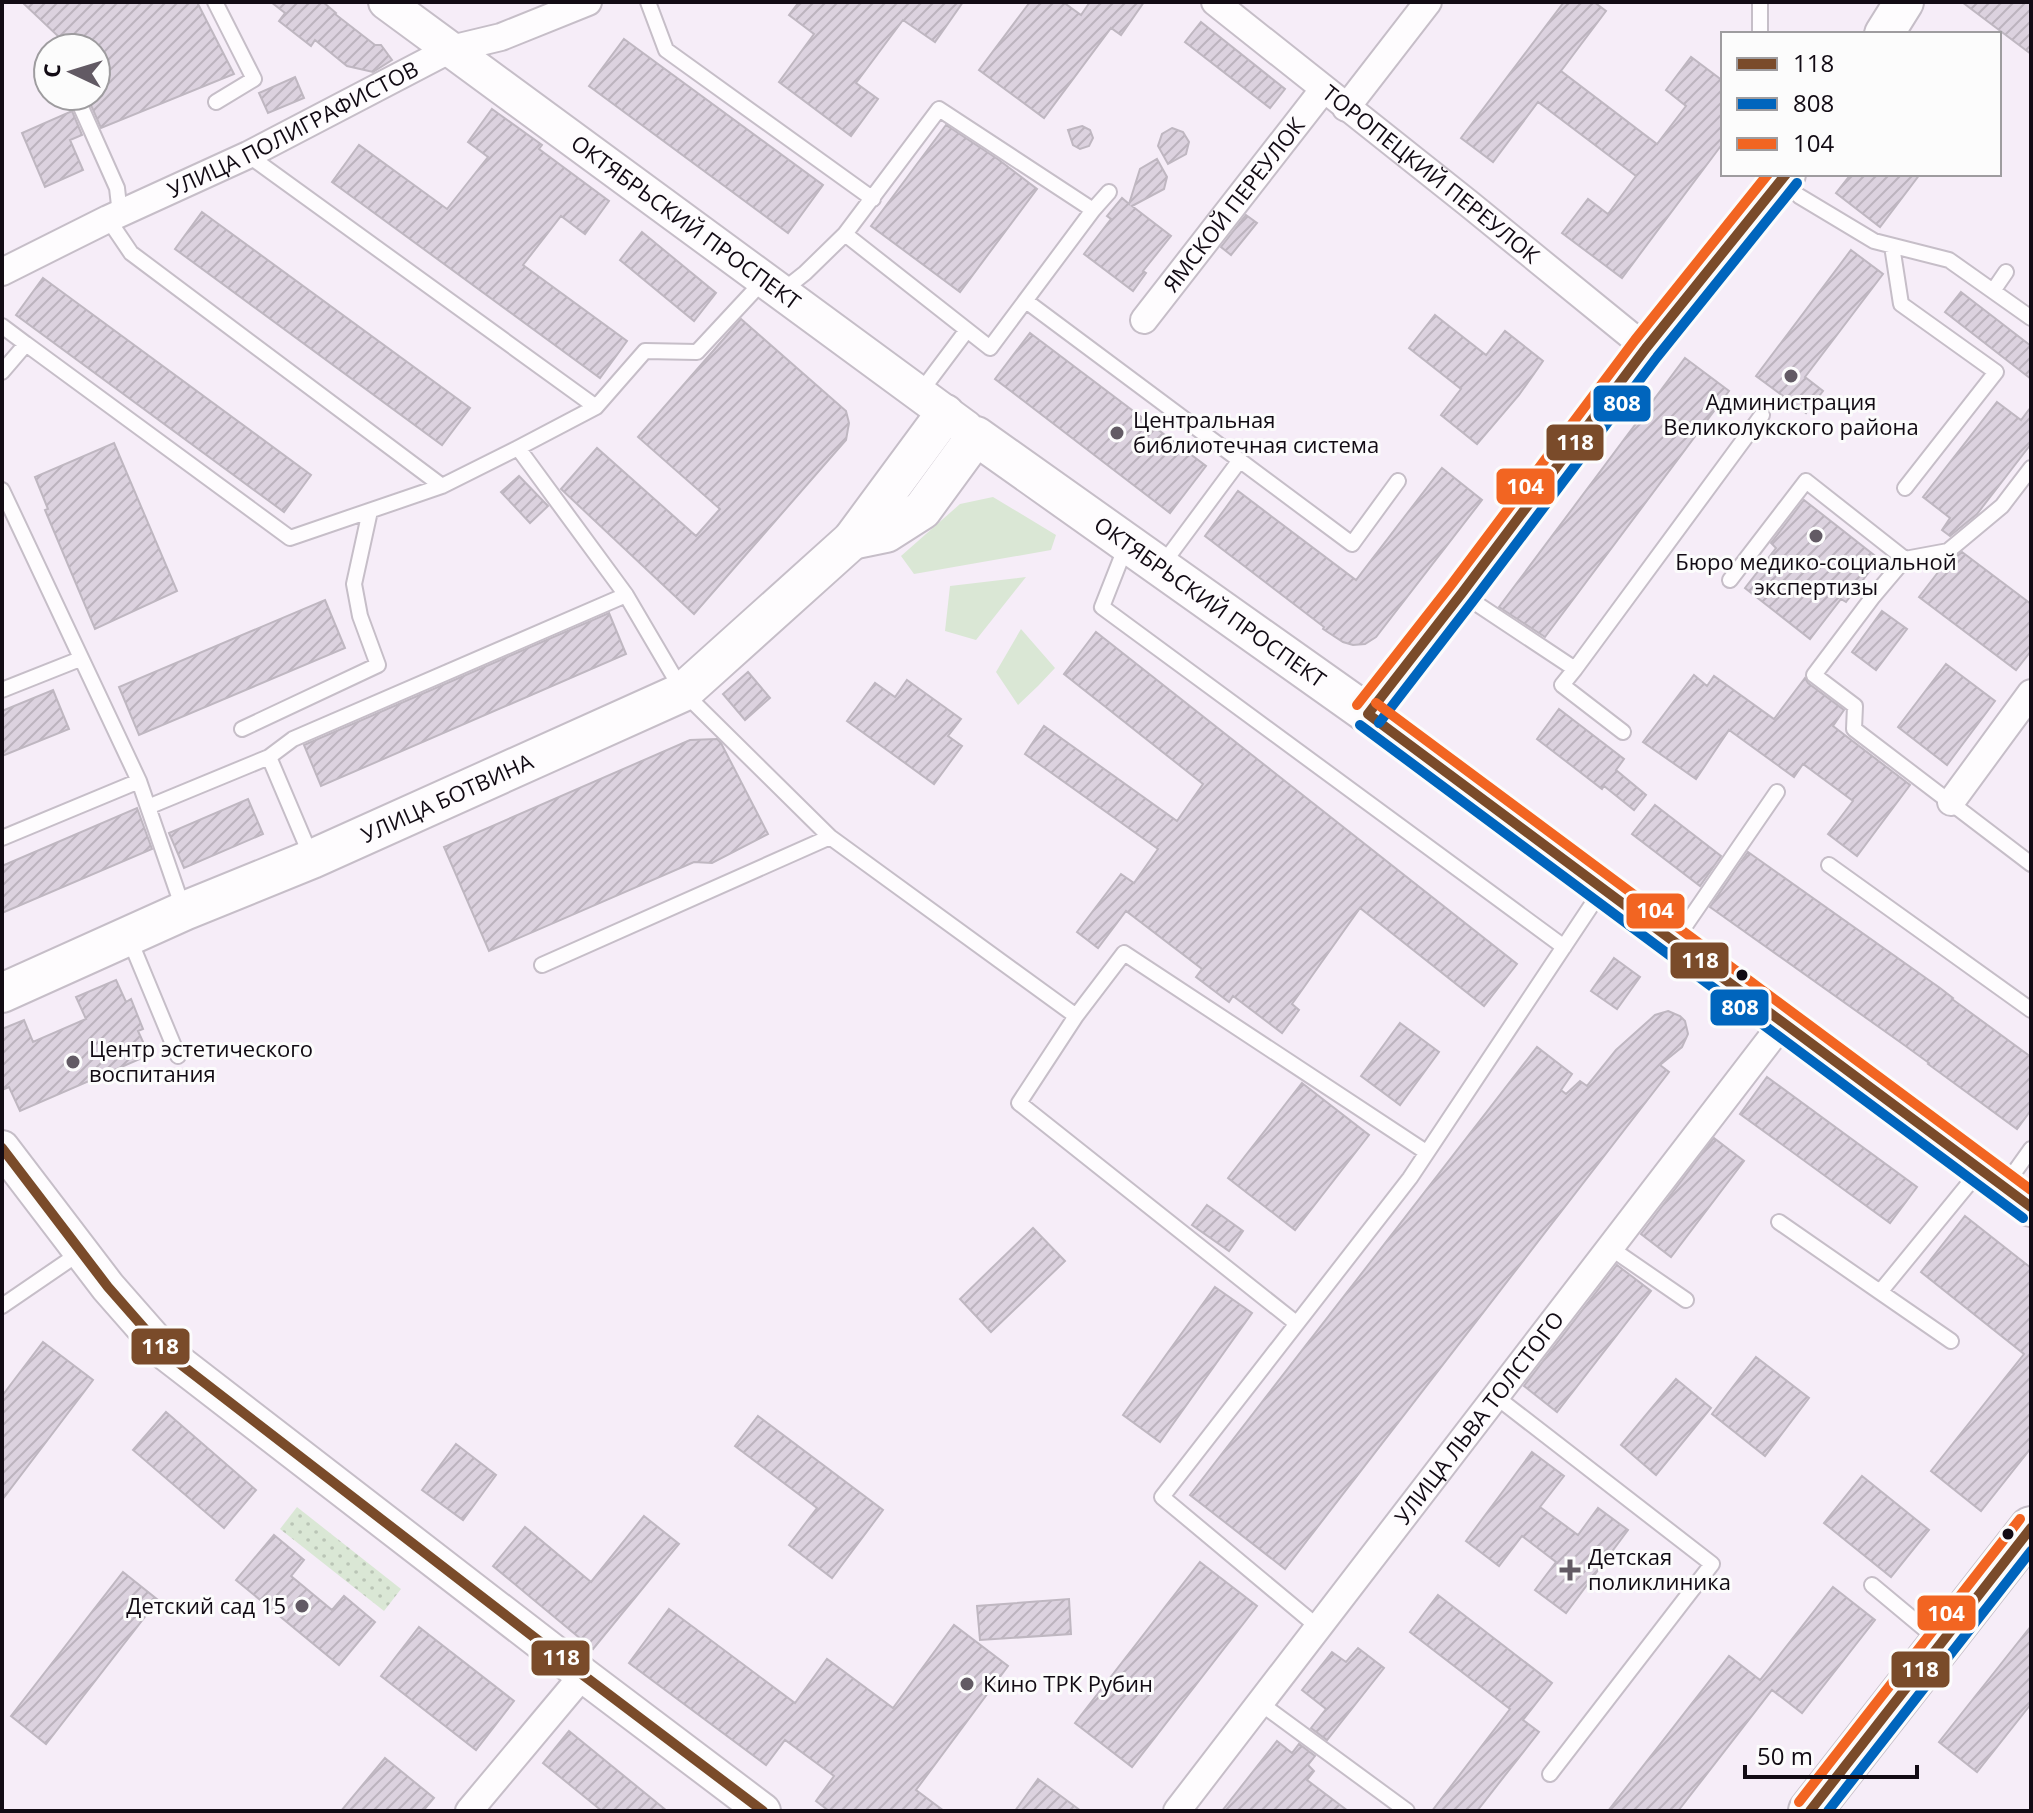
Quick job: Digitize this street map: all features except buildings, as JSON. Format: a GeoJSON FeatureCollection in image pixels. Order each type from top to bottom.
{"type":"FeatureCollection","features":[{"type":"Feature","properties":{"kind":"main road"},"geometry":{"type":"LineString","coordinates":[[1885,32],[1904,2]]}},
{"type":"Feature","properties":{"kind":"main road"},"geometry":{"type":"LineString","coordinates":[[1368,714],[1646,348],[1792,185]]}},
{"type":"Feature","properties":{"kind":"main road","name":"УЛИЦА БОТВИНА"},"geometry":{"type":"LineString","coordinates":[[2,993],[184,911],[312,859],[683,692],[852,540],[932,404]]}},
{"type":"Feature","properties":{"kind":"main road","name":"УЛИЦА БОТВИНА"},"geometry":{"type":"LineString","coordinates":[[852,540],[886,533],[922,510],[976,436]]}},
{"type":"Feature","properties":{"kind":"main road","name":"ОКТЯБРЬСКИЙ ПРОСПЕКТ"},"geometry":{"type":"LineString","coordinates":[[976,436],[1368,714],[2005,1188]]}},
{"type":"Feature","properties":{"kind":"main road"},"geometry":{"type":"LineString","coordinates":[[1810,1811],[2028,1537]]}},
{"type":"Feature","properties":{"kind":"street","name":"ОКТЯБРЬСКИЙ ПРОСПЕКТ"},"geometry":{"type":"LineString","coordinates":[[386,2],[976,436]]}},
{"type":"Feature","properties":{"kind":"street","name":"УЛИЦА ПОЛИГРАФИСТОВ"},"geometry":{"type":"LineString","coordinates":[[2,272],[114,216],[248,155],[451,49],[501,37],[588,2]]}},
{"type":"Feature","properties":{"kind":"street","name":"ТОРОПЕЦКИЙ ПЕРЕУЛОК"},"geometry":{"type":"LineString","coordinates":[[1215,2],[1464,209],[1646,348]]}},
{"type":"Feature","properties":{"kind":"street"},"geometry":{"type":"LineString","coordinates":[[1346,108],[1428,2]]}},
{"type":"Feature","properties":{"kind":"street","name":"ЯМСКОЙ ПЕРЕУЛОК"},"geometry":{"type":"LineString","coordinates":[[1144,320],[1323,90]]}},
{"type":"Feature","properties":{"kind":"street"},"geometry":{"type":"LineString","coordinates":[[1951,802],[2031,693]]}},
{"type":"Feature","properties":{"kind":"street","name":"УЛИЦА ЛЬВА ТОЛСТОГО"},"geometry":{"type":"LineString","coordinates":[[1177,1811],[1782,1024]]}},
{"type":"Feature","properties":{"kind":"street"},"geometry":{"type":"LineString","coordinates":[[2,1148],[108,1287],[166,1353],[763,1811]]}},
{"type":"Feature","properties":{"kind":"street"},"geometry":{"type":"LineString","coordinates":[[469,1811],[583,1675]]}},
{"type":"Feature","properties":{"kind":"lane"},"geometry":{"type":"LineString","coordinates":[[215,2],[254,79],[216,102]]}},
{"type":"Feature","properties":{"kind":"lane"},"geometry":{"type":"LineString","coordinates":[[648,2],[666,50],[873,199]]}},
{"type":"Feature","properties":{"kind":"lane"},"geometry":{"type":"LineString","coordinates":[[1760,2],[1760,32]]}},
{"type":"Feature","properties":{"kind":"lane"},"geometry":{"type":"LineString","coordinates":[[2,326],[290,538],[442,486],[596,407],[645,351],[697,352],[773,286],[805,273],[845,234],[939,109],[1093,210]]}},
{"type":"Feature","properties":{"kind":"lane"},"geometry":{"type":"LineString","coordinates":[[83,112],[117,188],[114,216],[131,253],[442,486]]}},
{"type":"Feature","properties":{"kind":"lane"},"geometry":{"type":"LineString","coordinates":[[248,155],[596,407]]}},
{"type":"Feature","properties":{"kind":"lane"},"geometry":{"type":"LineString","coordinates":[[1792,185],[1874,241],[1949,260],[2031,318]]}},
{"type":"Feature","properties":{"kind":"lane"},"geometry":{"type":"LineString","coordinates":[[845,234],[990,348],[1109,192]]}},
{"type":"Feature","properties":{"kind":"lane"},"geometry":{"type":"LineString","coordinates":[[1892,246],[1901,304],[1996,372],[1905,488]]}},
{"type":"Feature","properties":{"kind":"lane"},"geometry":{"type":"LineString","coordinates":[[1993,291],[2006,272]]}},
{"type":"Feature","properties":{"kind":"lane"},"geometry":{"type":"LineString","coordinates":[[1026,301],[1352,544],[1398,481]]}},
{"type":"Feature","properties":{"kind":"lane"},"geometry":{"type":"LineString","coordinates":[[932,404],[967,330]]}},
{"type":"Feature","properties":{"kind":"lane"},"geometry":{"type":"LineString","coordinates":[[2,372],[26,344]]}},
{"type":"Feature","properties":{"kind":"lane"},"geometry":{"type":"LineString","coordinates":[[1623,732],[1562,685],[1762,415]]}},
{"type":"Feature","properties":{"kind":"lane"},"geometry":{"type":"LineString","coordinates":[[518,448],[626,595],[683,692],[830,837],[1076,1016]]}},
{"type":"Feature","properties":{"kind":"lane"},"geometry":{"type":"LineString","coordinates":[[1161,566],[1240,460]]}},
{"type":"Feature","properties":{"kind":"lane"},"geometry":{"type":"LineString","coordinates":[[2031,468],[2002,506],[1948,551],[1905,559],[1814,675],[1855,706],[1854,729],[2031,864]]}},
{"type":"Feature","properties":{"kind":"lane"},"geometry":{"type":"LineString","coordinates":[[1730,580],[1806,481],[1905,559]]}},
{"type":"Feature","properties":{"kind":"lane"},"geometry":{"type":"LineString","coordinates":[[2,490],[139,781],[184,911]]}},
{"type":"Feature","properties":{"kind":"lane"},"geometry":{"type":"LineString","coordinates":[[242,729],[378,665],[360,616],[354,584],[370,511]]}},
{"type":"Feature","properties":{"kind":"lane"},"geometry":{"type":"LineString","coordinates":[[1127,542],[1102,607],[1564,947]]}},
{"type":"Feature","properties":{"kind":"lane"},"geometry":{"type":"LineString","coordinates":[[1462,593],[1575,669]]}},
{"type":"Feature","properties":{"kind":"lane"},"geometry":{"type":"LineString","coordinates":[[148,807],[269,757],[293,739],[626,595]]}},
{"type":"Feature","properties":{"kind":"lane"},"geometry":{"type":"LineString","coordinates":[[2,690],[80,659]]}},
{"type":"Feature","properties":{"kind":"lane"},"geometry":{"type":"LineString","coordinates":[[269,757],[312,859]]}},
{"type":"Feature","properties":{"kind":"lane"},"geometry":{"type":"LineString","coordinates":[[2,838],[139,781]]}},
{"type":"Feature","properties":{"kind":"lane"},"geometry":{"type":"LineString","coordinates":[[1674,942],[1777,792]]}},
{"type":"Feature","properties":{"kind":"lane"},"geometry":{"type":"LineString","coordinates":[[542,965],[830,837]]}},
{"type":"Feature","properties":{"kind":"lane"},"geometry":{"type":"LineString","coordinates":[[1829,865],[2031,1010]]}},
{"type":"Feature","properties":{"kind":"lane"},"geometry":{"type":"LineString","coordinates":[[1318,1627],[1162,1497],[1410,1178],[1603,889]]}},
{"type":"Feature","properties":{"kind":"lane"},"geometry":{"type":"LineString","coordinates":[[129,936],[178,1056]]}},
{"type":"Feature","properties":{"kind":"lane"},"geometry":{"type":"LineString","coordinates":[[1296,1323],[1019,1103],[1076,1016],[1124,953],[1426,1152]]}},
{"type":"Feature","properties":{"kind":"lane"},"geometry":{"type":"LineString","coordinates":[[1880,1292],[2005,1188],[2031,1149]]}},
{"type":"Feature","properties":{"kind":"lane"},"geometry":{"type":"LineString","coordinates":[[1779,1222],[1951,1341]]}},
{"type":"Feature","properties":{"kind":"lane"},"geometry":{"type":"LineString","coordinates":[[1609,1247],[1686,1300]]}},
{"type":"Feature","properties":{"kind":"lane"},"geometry":{"type":"LineString","coordinates":[[2,1306],[82,1252]]}},
{"type":"Feature","properties":{"kind":"lane"},"geometry":{"type":"LineString","coordinates":[[1495,1396],[1712,1564],[1550,1774]]}},
{"type":"Feature","properties":{"kind":"lane"},"geometry":{"type":"LineString","coordinates":[[1872,1585],[1942,1643]]}},
{"type":"Feature","properties":{"kind":"lane"},"geometry":{"type":"LineString","coordinates":[[1260,1703],[1407,1811]]}},
{"type":"Feature","properties":{"kind":"green space"},"geometry":{"type":"Polygon","coordinates":[[[993,497],[1056,535],[1051,550],[914,574],[901,556],[960,504],[993,497]]]}},
{"type":"Feature","properties":{"kind":"green space"},"geometry":{"type":"Polygon","coordinates":[[[1026,577],[976,640],[945,631],[950,586],[1026,577]]]}},
{"type":"Feature","properties":{"kind":"green space"},"geometry":{"type":"Polygon","coordinates":[[[1021,629],[1055,668],[1018,705],[996,672],[1021,629]]]}},
{"type":"Feature","properties":{"kind":"green space"},"geometry":{"type":"Polygon","coordinates":[[[297,1507],[401,1589],[384,1611],[280,1529],[297,1507]]]}},
{"type":"Feature","properties":{"kind":"transit line","name":"104"},"geometry":{"type":"LineString","coordinates":[[1357,705],[1635,340],[1766,176]]}},
{"type":"Feature","properties":{"kind":"transit line","name":"118"},"geometry":{"type":"LineString","coordinates":[[1368,714],[1646,348],[1784,176]]}},
{"type":"Feature","properties":{"kind":"transit line","name":"808"},"geometry":{"type":"LineString","coordinates":[[1379,723],[1657,357],[1797,183]]}},
{"type":"Feature","properties":{"kind":"transit line","name":"104"},"geometry":{"type":"LineString","coordinates":[[1376,703],[2031,1190]]}},
{"type":"Feature","properties":{"kind":"transit line","name":"118"},"geometry":{"type":"LineString","coordinates":[[1368,714],[2031,1207]]}},
{"type":"Feature","properties":{"kind":"transit line","name":"808"},"geometry":{"type":"LineString","coordinates":[[1360,725],[2023,1218]]}},
{"type":"Feature","properties":{"kind":"transit line","name":"118"},"geometry":{"type":"LineString","coordinates":[[2,1148],[108,1287],[166,1353],[763,1811]]}},
{"type":"Feature","properties":{"kind":"transit line","name":"104"},"geometry":{"type":"LineString","coordinates":[[1799,1802],[2020,1519]]}},
{"type":"Feature","properties":{"kind":"transit line","name":"118"},"geometry":{"type":"LineString","coordinates":[[1810,1811],[2031,1528]]}},
{"type":"Feature","properties":{"kind":"transit line","name":"808"},"geometry":{"type":"LineString","coordinates":[[1828,1811],[2031,1551]]}},
{"type":"Feature","properties":{"kind":"place","name":"Администрация Великолукского района"},"geometry":{"type":"Point","coordinates":[1791,376]}},
{"type":"Feature","properties":{"kind":"place","name":"Центральная библиотечная система"},"geometry":{"type":"Point","coordinates":[1117,433]}},
{"type":"Feature","properties":{"kind":"place","name":"Бюро медико-социальной экспертизы"},"geometry":{"type":"Point","coordinates":[1816,536]}},
{"type":"Feature","properties":{"kind":"place","name":"Центр эстетического воспитания"},"geometry":{"type":"Point","coordinates":[73,1062]}},
{"type":"Feature","properties":{"kind":"place","name":"Детская поликлиника"},"geometry":{"type":"Point","coordinates":[1570,1570]}},
{"type":"Feature","properties":{"kind":"place","name":"Детский сад 15"},"geometry":{"type":"Point","coordinates":[302,1606]}},
{"type":"Feature","properties":{"kind":"place","name":"Кино ТРК Рубин"},"geometry":{"type":"Point","coordinates":[967,1684]}}]}
